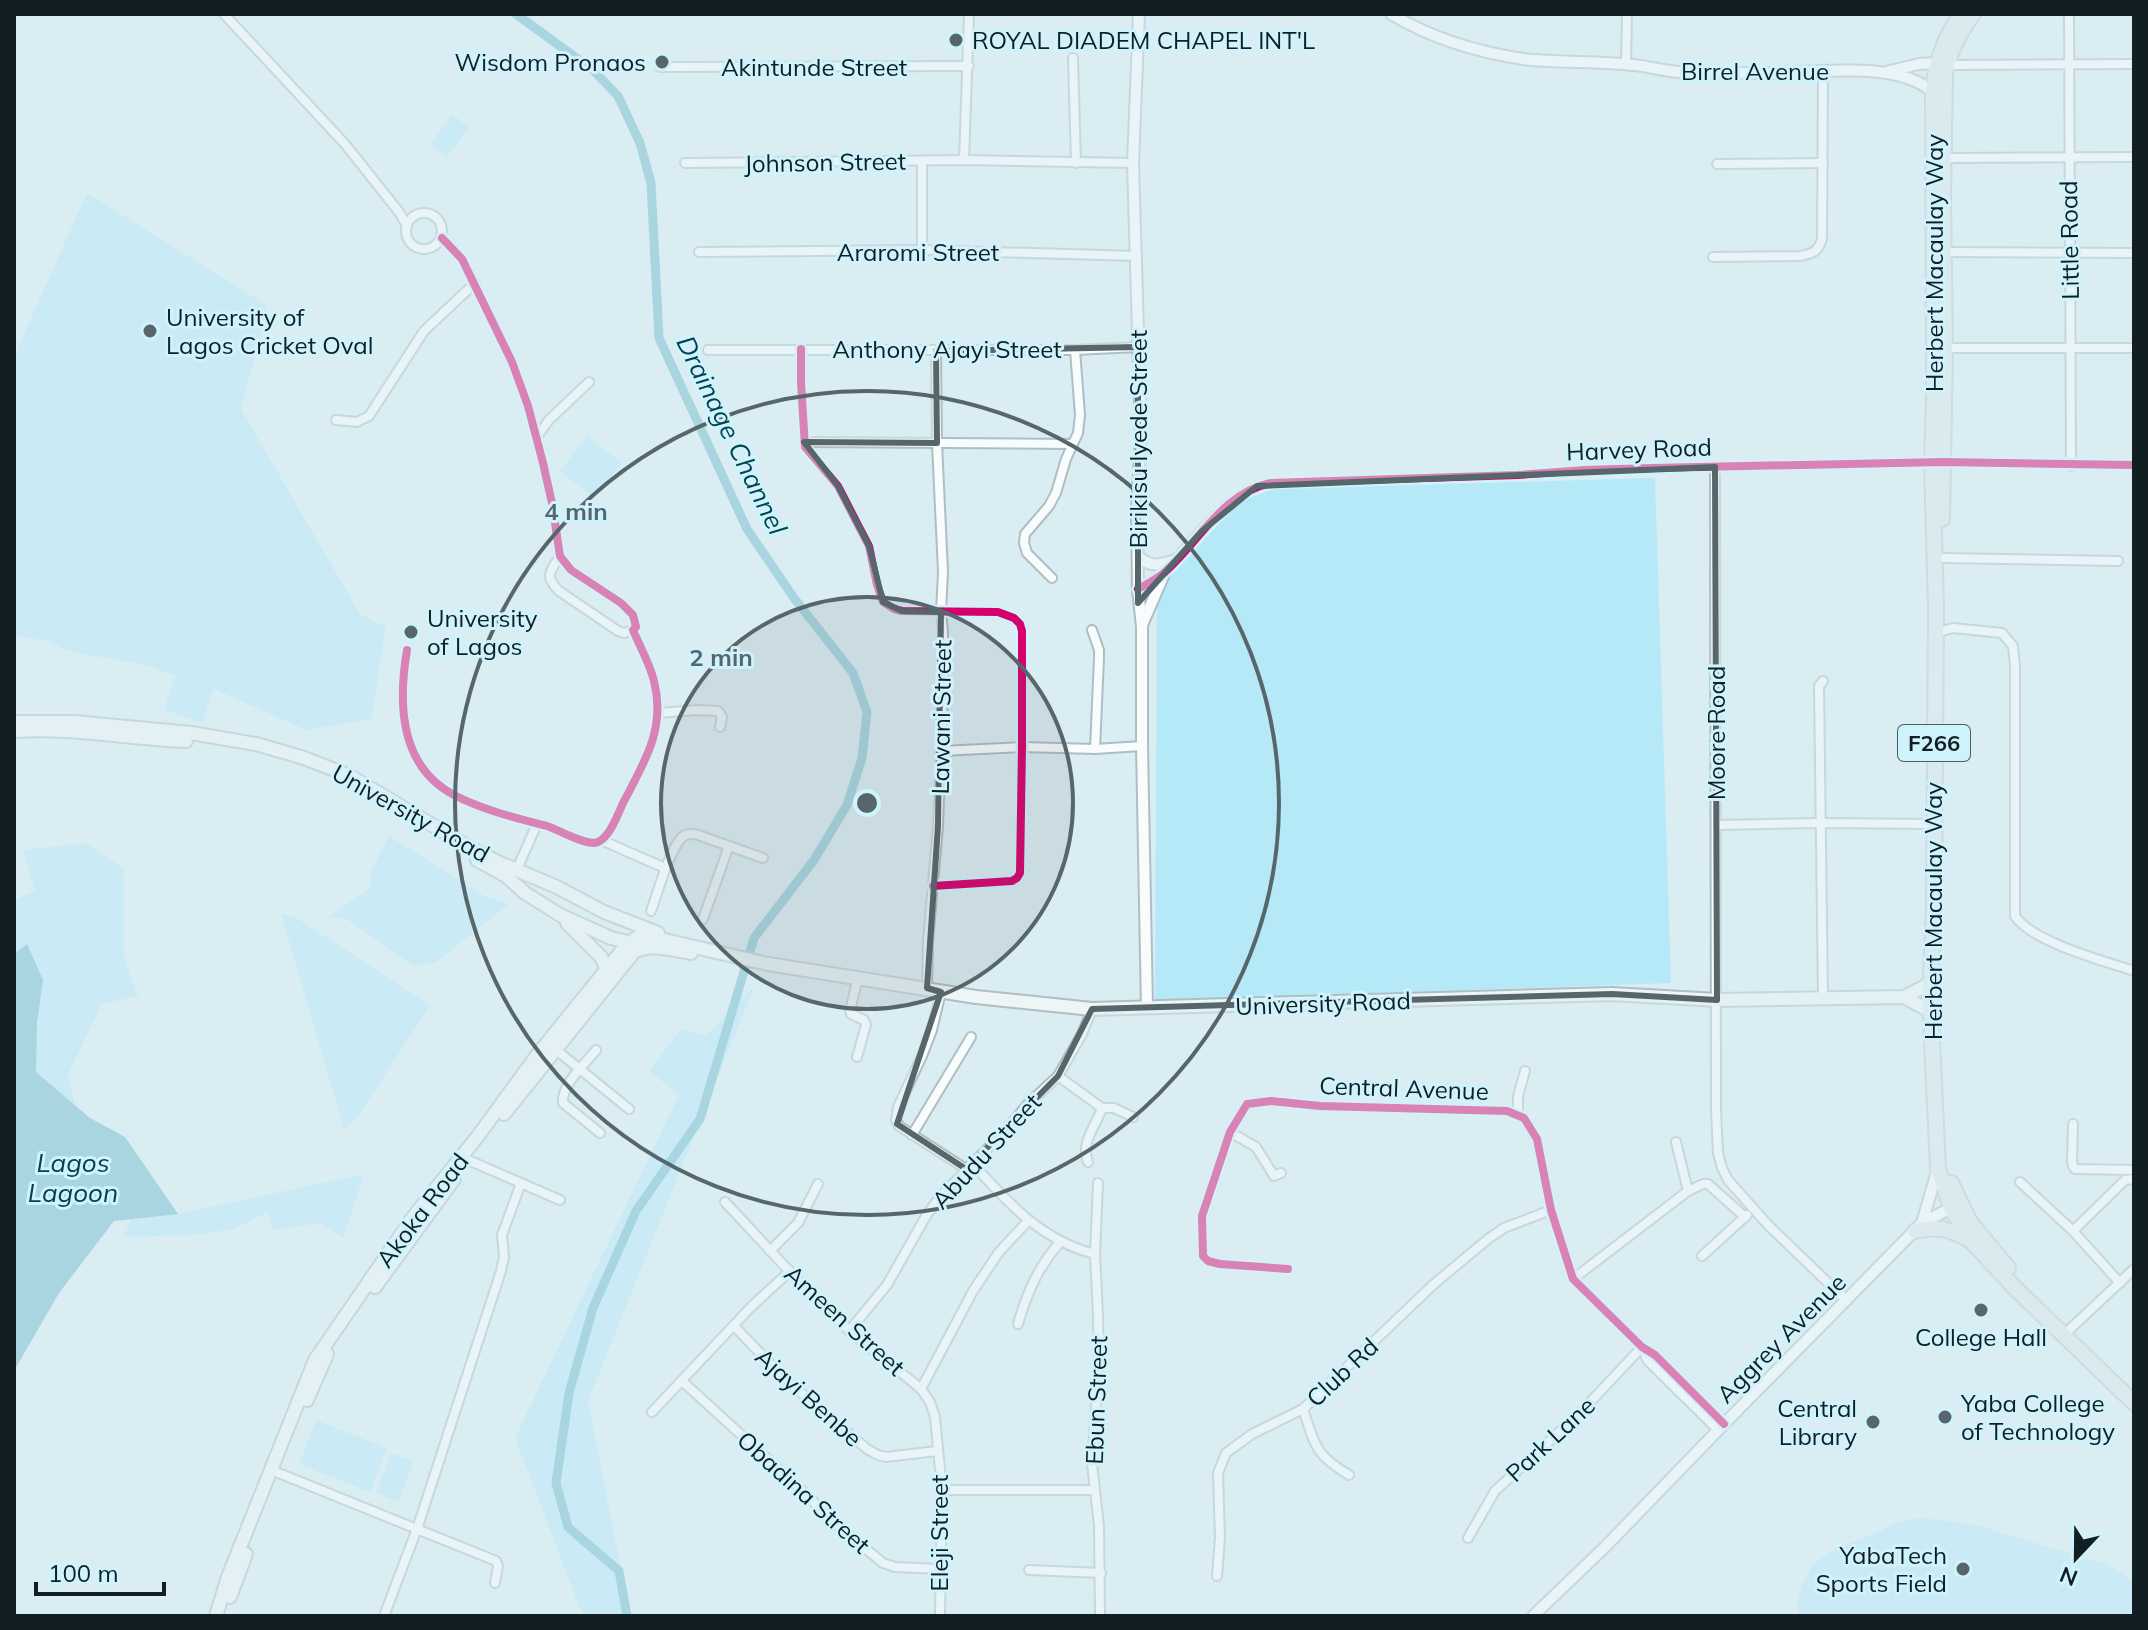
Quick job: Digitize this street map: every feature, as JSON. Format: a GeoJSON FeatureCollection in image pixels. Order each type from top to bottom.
{"type":"FeatureCollection","features":[{"type":"Feature","properties":{"kind":"highway","name":"Herbert Macaulay Way"},"geometry":{"type":"LineString","coordinates":[[1961,14],[1947,38],[1933,92],[1934,397],[1943,558],[1939,998],[1945,1155],[1950,1180],[1970,1222],[1998,1257],[2134,1391]]}},
{"type":"Feature","properties":{"kind":"highway","name":"Herbert Macaulay Way"},"geometry":{"type":"LineString","coordinates":[[1973,14],[1942,64],[1945,348],[1938,462],[1934,909],[1930,1011],[1938,1168],[1951,1208],[1970,1240],[2134,1403]]}},
{"type":"Feature","properties":{"kind":"highway"},"geometry":{"type":"LineString","coordinates":[[1918,1227],[1941,1228],[1970,1240]]}},
{"type":"Feature","properties":{"kind":"main road","name":"University Road"},"geometry":{"type":"LineString","coordinates":[[14,722],[74,722],[191,733],[280,750],[350,776],[474,850],[604,912],[699,947]]}},
{"type":"Feature","properties":{"kind":"main road","name":"University Road"},"geometry":{"type":"LineString","coordinates":[[14,731],[61,730],[192,741],[236,748],[305,766],[364,793],[506,876],[525,893],[560,915],[611,938],[1001,1001],[1092,1009],[1612,994],[1717,1000],[1904,997]]}},
{"type":"Feature","properties":{"kind":"main road"},"geometry":{"type":"LineString","coordinates":[[541,902],[552,904],[558,900],[560,893],[557,887]]}},
{"type":"Feature","properties":{"kind":"main road"},"geometry":{"type":"LineString","coordinates":[[604,912],[622,927],[629,943],[627,960]]}},
{"type":"Feature","properties":{"kind":"main road"},"geometry":{"type":"LineString","coordinates":[[560,915],[601,957],[607,969]]}},
{"type":"Feature","properties":{"kind":"main road"},"geometry":{"type":"LineString","coordinates":[[629,943],[641,937],[746,959]]}},
{"type":"Feature","properties":{"kind":"main road","name":"Akoka Road"},"geometry":{"type":"LineString","coordinates":[[216,1616],[228,1577],[319,1362],[414,1216],[538,1054],[629,943]]}},
{"type":"Feature","properties":{"kind":"main road"},"geometry":{"type":"LineString","coordinates":[[223,1616],[319,1362],[468,1160],[627,960],[637,951],[655,947]]}},
{"type":"Feature","properties":{"kind":"main road"},"geometry":{"type":"LineString","coordinates":[[1904,997],[1931,983]]}},
{"type":"Feature","properties":{"kind":"main road"},"geometry":{"type":"LineString","coordinates":[[1904,997],[1930,1011]]}},
{"type":"Feature","properties":{"kind":"street"},"geometry":{"type":"LineString","coordinates":[[224,14],[345,144],[407,226]]}},
{"type":"Feature","properties":{"kind":"street"},"geometry":{"type":"LineString","coordinates":[[964,160],[969,14]]}},
{"type":"Feature","properties":{"kind":"street","name":"Birikisu Iyede Street"},"geometry":{"type":"LineString","coordinates":[[1139,14],[1133,163],[1141,436],[1137,512],[1142,627],[1147,1008]]}},
{"type":"Feature","properties":{"kind":"street","name":"Birrel Avenue"},"geometry":{"type":"LineString","coordinates":[[1391,14],[1454,44],[1523,59],[1626,64],[1677,72],[1884,73]]}},
{"type":"Feature","properties":{"kind":"street"},"geometry":{"type":"LineString","coordinates":[[1626,64],[1627,14]]}},
{"type":"Feature","properties":{"kind":"street","name":"Little Road"},"geometry":{"type":"LineString","coordinates":[[2069,14],[2071,466]]}},
{"type":"Feature","properties":{"kind":"street"},"geometry":{"type":"LineString","coordinates":[[1073,58],[1076,163]]}},
{"type":"Feature","properties":{"kind":"street"},"geometry":{"type":"LineString","coordinates":[[1884,73],[1919,64],[2134,64]]}},
{"type":"Feature","properties":{"kind":"street","name":"Akintunde Street"},"geometry":{"type":"LineString","coordinates":[[660,67],[969,66]]}},
{"type":"Feature","properties":{"kind":"street"},"geometry":{"type":"LineString","coordinates":[[1713,257],[1800,256],[1812,254],[1819,248],[1822,238],[1823,72]]}},
{"type":"Feature","properties":{"kind":"street"},"geometry":{"type":"LineString","coordinates":[[1884,73],[1915,80],[1933,92]]}},
{"type":"Feature","properties":{"kind":"street"},"geometry":{"type":"LineString","coordinates":[[1944,158],[2134,157]]}},
{"type":"Feature","properties":{"kind":"street","name":"Johnson Street"},"geometry":{"type":"LineString","coordinates":[[685,163],[964,160],[1133,163]]}},
{"type":"Feature","properties":{"kind":"street"},"geometry":{"type":"LineString","coordinates":[[922,161],[922,250]]}},
{"type":"Feature","properties":{"kind":"street"},"geometry":{"type":"LineString","coordinates":[[1717,164],[1823,163]]}},
{"type":"Feature","properties":{"kind":"street"},"geometry":{"type":"LineString","coordinates":[[419,213],[432,214],[442,225],[442,238],[429,249],[416,247],[406,236],[407,226],[411,218],[419,213]]}},
{"type":"Feature","properties":{"kind":"street"},"geometry":{"type":"LineString","coordinates":[[442,238],[462,259],[512,362],[536,438],[552,503],[560,556],[571,570],[630,612],[636,625],[633,630],[618,631],[559,591],[549,577],[560,556]]}},
{"type":"Feature","properties":{"kind":"street","name":"Araromi Street"},"geometry":{"type":"LineString","coordinates":[[699,252],[922,250],[1137,256]]}},
{"type":"Feature","properties":{"kind":"street"},"geometry":{"type":"LineString","coordinates":[[1944,252],[2134,253]]}},
{"type":"Feature","properties":{"kind":"street"},"geometry":{"type":"LineString","coordinates":[[336,420],[357,422],[369,416],[424,331],[475,283]]}},
{"type":"Feature","properties":{"kind":"street","name":"Anthony Ajayi Street"},"geometry":{"type":"LineString","coordinates":[[708,350],[936,351],[1138,347]]}},
{"type":"Feature","properties":{"kind":"street"},"geometry":{"type":"LineString","coordinates":[[1945,348],[2134,348]]}},
{"type":"Feature","properties":{"kind":"street"},"geometry":{"type":"LineString","coordinates":[[801,349],[804,442],[811,456],[838,486],[864,535],[883,602],[902,611],[998,612],[1014,618],[1022,631],[1020,873],[1012,881],[933,886]]}},
{"type":"Feature","properties":{"kind":"street"},"geometry":{"type":"LineString","coordinates":[[1052,578],[1027,553],[1024,543],[1025,534],[1056,493],[1080,425],[1075,350]]}},
{"type":"Feature","properties":{"kind":"street","name":"Lawani Street"},"geometry":{"type":"LineString","coordinates":[[927,988],[938,826],[943,659],[936,351]]}},
{"type":"Feature","properties":{"kind":"street"},"geometry":{"type":"LineString","coordinates":[[536,438],[549,420],[589,382]]}},
{"type":"Feature","properties":{"kind":"street"},"geometry":{"type":"LineString","coordinates":[[804,442],[1073,444]]}},
{"type":"Feature","properties":{"kind":"street","name":"Harvey Road"},"geometry":{"type":"LineString","coordinates":[[1138,589],[1165,572],[1202,531],[1243,493],[1271,483],[1585,470],[1938,462],[2134,465]]}},
{"type":"Feature","properties":{"kind":"street","name":"Moore Road"},"geometry":{"type":"LineString","coordinates":[[1715,467],[1718,1153],[1728,1180],[1753,1209],[1847,1301]]}},
{"type":"Feature","properties":{"kind":"street"},"geometry":{"type":"LineString","coordinates":[[1138,556],[1159,565],[1176,560]]}},
{"type":"Feature","properties":{"kind":"street"},"geometry":{"type":"LineString","coordinates":[[1943,558],[2118,561]]}},
{"type":"Feature","properties":{"kind":"street"},"geometry":{"type":"LineString","coordinates":[[1142,627],[1165,572]]}},
{"type":"Feature","properties":{"kind":"street"},"geometry":{"type":"LineString","coordinates":[[1942,631],[1953,628],[1993,631],[2002,633],[2013,646],[2015,916],[2021,925],[2054,944],[2134,971]]}},
{"type":"Feature","properties":{"kind":"street"},"geometry":{"type":"LineString","coordinates":[[407,650],[401,682],[409,744],[420,764],[436,782],[474,804],[595,844],[607,833],[655,736],[658,713],[654,679],[633,630]]}},
{"type":"Feature","properties":{"kind":"street"},"geometry":{"type":"LineString","coordinates":[[1092,630],[1099,650],[1095,749]]}},
{"type":"Feature","properties":{"kind":"street"},"geometry":{"type":"LineString","coordinates":[[1823,681],[1819,686],[1823,999]]}},
{"type":"Feature","properties":{"kind":"street"},"geometry":{"type":"LineString","coordinates":[[658,713],[718,711],[722,717],[720,727]]}},
{"type":"Feature","properties":{"kind":"street"},"geometry":{"type":"LineString","coordinates":[[941,751],[1142,746]]}},
{"type":"Feature","properties":{"kind":"street"},"geometry":{"type":"LineString","coordinates":[[517,869],[537,824]]}},
{"type":"Feature","properties":{"kind":"street"},"geometry":{"type":"LineString","coordinates":[[1716,825],[1934,824]]}},
{"type":"Feature","properties":{"kind":"street"},"geometry":{"type":"LineString","coordinates":[[651,911],[665,868],[683,836],[690,833],[763,858]]}},
{"type":"Feature","properties":{"kind":"street"},"geometry":{"type":"LineString","coordinates":[[601,840],[665,868]]}},
{"type":"Feature","properties":{"kind":"street"},"geometry":{"type":"LineString","coordinates":[[703,919],[729,846]]}},
{"type":"Feature","properties":{"kind":"street"},"geometry":{"type":"LineString","coordinates":[[857,1057],[866,1025],[864,1020],[850,1011],[858,977]]}},
{"type":"Feature","properties":{"kind":"street"},"geometry":{"type":"LineString","coordinates":[[941,992],[932,1030],[898,1107],[897,1124],[969,1166],[1028,1221],[1060,1242],[1095,1254]]}},
{"type":"Feature","properties":{"kind":"street","name":"Abudu Street"},"geometry":{"type":"LineString","coordinates":[[849,1331],[887,1285],[939,1198],[1058,1076],[1092,1009]]}},
{"type":"Feature","properties":{"kind":"street"},"geometry":{"type":"LineString","coordinates":[[912,1135],[971,1037]]}},
{"type":"Feature","properties":{"kind":"street"},"geometry":{"type":"LineString","coordinates":[[555,1049],[629,1109]]}},
{"type":"Feature","properties":{"kind":"street"},"geometry":{"type":"LineString","coordinates":[[596,1050],[562,1094],[562,1100],[600,1133]]}},
{"type":"Feature","properties":{"kind":"street"},"geometry":{"type":"LineString","coordinates":[[1518,1114],[1518,1096],[1525,1071]]}},
{"type":"Feature","properties":{"kind":"street"},"geometry":{"type":"LineString","coordinates":[[1058,1076],[1102,1108],[1114,1108],[1133,1117]]}},
{"type":"Feature","properties":{"kind":"street","name":"Central Avenue"},"geometry":{"type":"LineString","coordinates":[[1288,1269],[1220,1264],[1203,1256],[1202,1216],[1230,1132],[1247,1104],[1271,1101],[1320,1106],[1507,1111],[1518,1114],[1528,1123],[1537,1139],[1551,1210],[1573,1279],[1642,1347],[1648,1361],[1721,1427]]}},
{"type":"Feature","properties":{"kind":"street"},"geometry":{"type":"LineString","coordinates":[[1088,1162],[1085,1147],[1102,1108]]}},
{"type":"Feature","properties":{"kind":"street"},"geometry":{"type":"LineString","coordinates":[[2073,1124],[2072,1161],[2075,1169],[2134,1170]]}},
{"type":"Feature","properties":{"kind":"street"},"geometry":{"type":"LineString","coordinates":[[1230,1132],[1256,1147],[1274,1176],[1281,1173]]}},
{"type":"Feature","properties":{"kind":"street"},"geometry":{"type":"LineString","coordinates":[[1676,1142],[1688,1191]]}},
{"type":"Feature","properties":{"kind":"street"},"geometry":{"type":"LineString","coordinates":[[468,1160],[560,1200]]}},
{"type":"Feature","properties":{"kind":"street"},"geometry":{"type":"LineString","coordinates":[[1918,1227],[1938,1168]]}},
{"type":"Feature","properties":{"kind":"street"},"geometry":{"type":"LineString","coordinates":[[2073,1231],[2125,1180],[2134,1179]]}},
{"type":"Feature","properties":{"kind":"street"},"geometry":{"type":"LineString","coordinates":[[2020,1182],[2073,1231],[2120,1283]]}},
{"type":"Feature","properties":{"kind":"street"},"geometry":{"type":"LineString","coordinates":[[384,1616],[417,1529],[501,1271],[504,1257],[502,1235],[521,1183]]}},
{"type":"Feature","properties":{"kind":"street","name":"Ebun Street"},"geometry":{"type":"LineString","coordinates":[[1098,1183],[1095,1254],[1099,1366],[1093,1435],[1101,1573],[1100,1616]]}},
{"type":"Feature","properties":{"kind":"street"},"geometry":{"type":"LineString","coordinates":[[770,1251],[798,1223],[818,1184]]}},
{"type":"Feature","properties":{"kind":"street"},"geometry":{"type":"LineString","coordinates":[[1573,1279],[1688,1191],[1703,1184],[1708,1184],[1745,1217]]}},
{"type":"Feature","properties":{"kind":"street","name":"Ameen Street"},"geometry":{"type":"LineString","coordinates":[[725,1202],[849,1331],[921,1389],[935,1417],[937,1451]]}},
{"type":"Feature","properties":{"kind":"street"},"geometry":{"type":"LineString","coordinates":[[1918,1227],[1951,1208]]}},
{"type":"Feature","properties":{"kind":"street"},"geometry":{"type":"LineString","coordinates":[[1702,1256],[1753,1209]]}},
{"type":"Feature","properties":{"kind":"street","name":"Club Rd"},"geometry":{"type":"LineString","coordinates":[[1217,1576],[1220,1537],[1218,1473],[1224,1456],[1252,1434],[1303,1409],[1460,1261],[1504,1228],[1551,1210]]}},
{"type":"Feature","properties":{"kind":"street"},"geometry":{"type":"LineString","coordinates":[[921,1389],[973,1291],[999,1252],[1028,1221]]}},
{"type":"Feature","properties":{"kind":"street","name":"Aggrey Avenue"},"geometry":{"type":"LineString","coordinates":[[1533,1616],[1605,1547],[1918,1227]]}},
{"type":"Feature","properties":{"kind":"street"},"geometry":{"type":"LineString","coordinates":[[1018,1324],[1038,1270],[1060,1242]]}},
{"type":"Feature","properties":{"kind":"street"},"geometry":{"type":"LineString","coordinates":[[2069,1330],[2134,1269]]}},
{"type":"Feature","properties":{"kind":"street"},"geometry":{"type":"LineString","coordinates":[[652,1412],[790,1271]]}},
{"type":"Feature","properties":{"kind":"street","name":"Ajayi Benbe"},"geometry":{"type":"LineString","coordinates":[[734,1326],[785,1379],[867,1449],[886,1457],[937,1451]]}},
{"type":"Feature","properties":{"kind":"street","name":"Park Lane"},"geometry":{"type":"LineString","coordinates":[[1468,1538],[1495,1491],[1579,1414],[1642,1347]]}},
{"type":"Feature","properties":{"kind":"street","name":"Obadina Street"},"geometry":{"type":"LineString","coordinates":[[682,1381],[833,1522],[883,1563],[895,1567],[941,1569]]}},
{"type":"Feature","properties":{"kind":"street"},"geometry":{"type":"LineString","coordinates":[[1303,1409],[1323,1457],[1349,1475]]}},
{"type":"Feature","properties":{"kind":"street","name":"Eleji Street"},"geometry":{"type":"LineString","coordinates":[[937,1451],[942,1490],[940,1616]]}},
{"type":"Feature","properties":{"kind":"street"},"geometry":{"type":"LineString","coordinates":[[276,1472],[496,1561],[495,1583]]}},
{"type":"Feature","properties":{"kind":"street"},"geometry":{"type":"LineString","coordinates":[[942,1490],[1094,1490]]}},
{"type":"Feature","properties":{"kind":"street"},"geometry":{"type":"LineString","coordinates":[[1029,1570],[1101,1573]]}},
{"type":"Feature","properties":{"kind":"highlighted area"},"geometry":{"type":"Polygon","coordinates":[[[1138,347],[1138,603],[1202,531],[1257,486],[1715,467],[1717,1000],[1612,994],[1092,1009],[1058,1076],[966,1169],[897,1124],[941,992],[927,988],[938,826],[941,612],[902,611],[883,602],[869,546],[838,486],[804,442],[937,443],[936,351],[1138,347]]]}},
{"type":"Feature","properties":{"kind":"shaded area"},"geometry":{"type":"Polygon","coordinates":[[[452,114],[469,127],[447,157],[430,145],[452,114]]]}},
{"type":"Feature","properties":{"kind":"shaded area"},"geometry":{"type":"Polygon","coordinates":[[[87,193],[268,306],[241,409],[360,614],[386,627],[371,719],[306,730],[214,689],[202,723],[164,709],[175,676],[147,665],[83,654],[49,641],[14,636],[14,357],[87,193]]]}},
{"type":"Feature","properties":{"kind":"shaded area"},"geometry":{"type":"Polygon","coordinates":[[[587,436],[622,463],[594,498],[560,471],[587,436]]]}},
{"type":"Feature","properties":{"kind":"shaded area"},"geometry":{"type":"Polygon","coordinates":[[[1655,478],[1671,983],[1155,1001],[1157,589],[1241,501],[1274,489],[1655,478]]]}},
{"type":"Feature","properties":{"kind":"shaded area"},"geometry":{"type":"Polygon","coordinates":[[[389,836],[486,897],[509,904],[436,962],[413,966],[348,920],[330,916],[370,888],[371,871],[389,836]]]}},
{"type":"Feature","properties":{"kind":"shaded area"},"geometry":{"type":"Polygon","coordinates":[[[85,843],[124,869],[124,959],[138,996],[102,1004],[68,1074],[78,1121],[14,1322],[14,900],[35,891],[23,850],[85,843]]]}},
{"type":"Feature","properties":{"kind":"shaded area"},"geometry":{"type":"Polygon","coordinates":[[[281,914],[295,917],[430,1005],[357,1118],[344,1129],[281,914]]]}},
{"type":"Feature","properties":{"kind":"shaded area"},"geometry":{"type":"Polygon","coordinates":[[[754,987],[588,1401],[630,1616],[583,1616],[515,1438],[679,1095],[649,1071],[681,1029],[706,1035],[754,987]]]}},
{"type":"Feature","properties":{"kind":"shaded area"},"geometry":{"type":"Polygon","coordinates":[[[364,1174],[343,1238],[320,1223],[273,1230],[268,1212],[234,1229],[193,1235],[124,1237],[131,1219],[178,1214],[364,1174]]]}},
{"type":"Feature","properties":{"kind":"shaded area"},"geometry":{"type":"Polygon","coordinates":[[[316,1420],[387,1448],[370,1492],[299,1464],[316,1420]]]}},
{"type":"Feature","properties":{"kind":"shaded area"},"geometry":{"type":"Polygon","coordinates":[[[391,1453],[414,1461],[398,1502],[376,1493],[391,1453]]]}},
{"type":"Feature","properties":{"kind":"shaded area","name":"YabaTech Sports Field"},"geometry":{"type":"Polygon","coordinates":[[[1924,1518],[1976,1525],[2108,1565],[2134,1584],[2134,1616],[1798,1616],[1799,1596],[1804,1582],[1821,1558],[1898,1522],[1924,1518]]]}},
{"type":"Feature","properties":{"kind":"water","name":"Lagos Lagoon"},"geometry":{"type":"Polygon","coordinates":[[[27,944],[43,980],[37,1023],[36,1072],[90,1118],[125,1137],[178,1214],[114,1221],[59,1293],[14,1371],[14,954],[27,944]]]}},
{"type":"Feature","properties":{"kind":"waterway","name":"Drainage Channel"},"geometry":{"type":"LineString","coordinates":[[516,14],[594,71],[618,96],[640,143],[651,183],[659,338],[747,529],[794,598],[853,673],[867,712],[862,758],[847,805],[814,860],[754,938],[700,1119],[636,1211],[593,1308],[569,1393],[556,1483],[568,1527],[619,1571],[627,1616]]}},
{"type":"Feature","properties":{"kind":"cycle path"},"geometry":{"type":"LineString","coordinates":[[407,650],[403,691],[406,732],[422,768],[436,783],[476,805],[547,826],[580,840],[593,843],[607,835],[651,744],[657,714],[654,681],[633,630],[636,627],[633,615],[621,603],[571,570],[560,556],[543,463],[512,362],[462,259],[442,238]]}},
{"type":"Feature","properties":{"kind":"cycle path"},"geometry":{"type":"LineString","coordinates":[[801,349],[805,447],[838,486],[869,546],[883,602],[902,611],[998,612],[1014,618],[1022,631],[1020,873],[1012,881],[933,886]]}},
{"type":"Feature","properties":{"kind":"cycle path"},"geometry":{"type":"LineString","coordinates":[[1138,589],[1178,560],[1225,507],[1254,488],[1271,483],[1652,468],[1943,462],[2134,465]]}},
{"type":"Feature","properties":{"kind":"cycle path"},"geometry":{"type":"LineString","coordinates":[[1288,1269],[1220,1264],[1203,1256],[1202,1216],[1230,1132],[1247,1104],[1271,1101],[1320,1106],[1507,1111],[1524,1118],[1537,1139],[1551,1210],[1573,1279],[1724,1424]]}},
{"type":"Feature","properties":{"kind":"place","name":"ROYAL DIADEM CHAPEL INT'L"},"geometry":{"type":"Point","coordinates":[956,40]}},
{"type":"Feature","properties":{"kind":"place","name":"Wisdom Pronaos"},"geometry":{"type":"Point","coordinates":[662,62]}},
{"type":"Feature","properties":{"kind":"place","name":"University of Lagos Cricket Oval"},"geometry":{"type":"Point","coordinates":[150,331]}},
{"type":"Feature","properties":{"kind":"place","name":"University of Lagos"},"geometry":{"type":"Point","coordinates":[411,632]}},
{"type":"Feature","properties":{"kind":"place","name":"College Hall"},"geometry":{"type":"Point","coordinates":[1981,1310]}},
{"type":"Feature","properties":{"kind":"place","name":"Yaba College of Technology"},"geometry":{"type":"Point","coordinates":[1945,1417]}},
{"type":"Feature","properties":{"kind":"place","name":"Central Library"},"geometry":{"type":"Point","coordinates":[1873,1422]}},
{"type":"Feature","properties":{"kind":"place","name":"YabaTech Sports Field"},"geometry":{"type":"Point","coordinates":[1963,1569]}}]}
